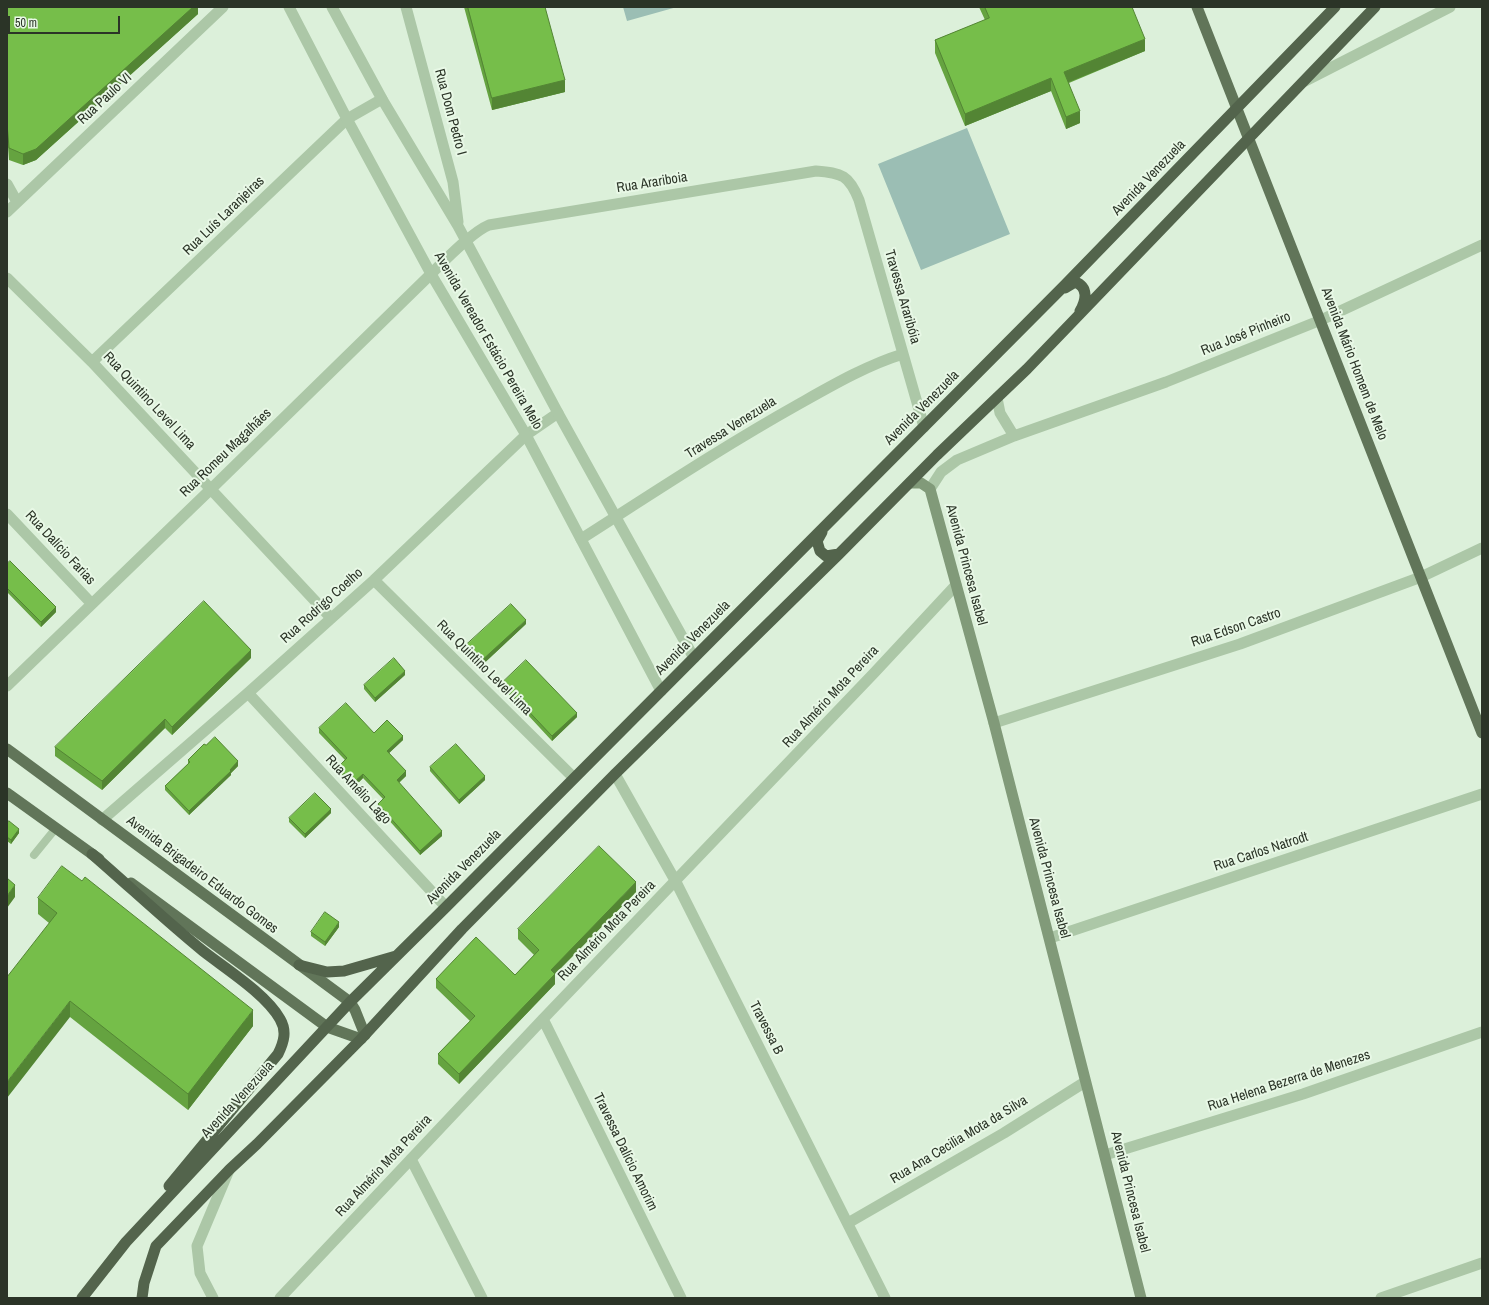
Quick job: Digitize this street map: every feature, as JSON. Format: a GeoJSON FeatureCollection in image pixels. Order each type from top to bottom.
{"type":"FeatureCollection","features":[{"type":"Feature","properties":{"kind":"highway","name":"Avenida Venezuela"},"geometry":{"type":"LineString","coordinates":[[82,1298],[126,1242],[350,1002],[1056,295],[1238,109],[1335,7]]}},
{"type":"Feature","properties":{"kind":"highway"},"geometry":{"type":"LineString","coordinates":[[142,1298],[144,1283],[156,1246],[230,1169],[257,1144],[363,1037],[462,929],[615,774],[997,398],[1076,318],[1375,7]]}},
{"type":"Feature","properties":{"kind":"highway"},"geometry":{"type":"LineString","coordinates":[[1056,295],[1075,282],[1083,287],[1086,295],[1085,300],[1076,318]]}},
{"type":"Feature","properties":{"kind":"highway"},"geometry":{"type":"LineString","coordinates":[[825,526],[817,541],[820,551],[826,556],[839,554]]}},
{"type":"Feature","properties":{"kind":"highway"},"geometry":{"type":"LineString","coordinates":[[92,854],[202,950],[269,1003],[281,1019],[284,1027],[283,1044],[278,1054],[171,1184],[126,1242]]}},
{"type":"Feature","properties":{"kind":"highway"},"geometry":{"type":"LineString","coordinates":[[298,965],[327,972],[338,971],[396,956]]}},
{"type":"Feature","properties":{"kind":"main road","name":"Avenida Mário Homem de Melo"},"geometry":{"type":"LineString","coordinates":[[1197,7],[1482,732]]}},
{"type":"Feature","properties":{"kind":"main road"},"geometry":{"type":"LineString","coordinates":[[910,483],[921,483],[930,489]]}},
{"type":"Feature","properties":{"kind":"main road","name":"Avenida Princesa Isabel"},"geometry":{"type":"LineString","coordinates":[[930,489],[994,723],[1141,1298]]}},
{"type":"Feature","properties":{"kind":"main road","name":"Avenida Brigadeiro Eduardo Gomes"},"geometry":{"type":"LineString","coordinates":[[7,749],[350,1002],[355,1010],[363,1037]]}},
{"type":"Feature","properties":{"kind":"main road"},"geometry":{"type":"LineString","coordinates":[[7,793],[327,1027],[363,1037]]}},
{"type":"Feature","properties":{"kind":"street","name":"Rua Paulo VI"},"geometry":{"type":"LineString","coordinates":[[7,212],[223,7]]}},
{"type":"Feature","properties":{"kind":"street","name":"Avenida Vereador Estácio Pereira Melo"},"geometry":{"type":"LineString","coordinates":[[289,7],[347,120],[431,274],[526,435],[661,691]]}},
{"type":"Feature","properties":{"kind":"street","name":"Avenida Vereador Estácio Pereira Melo"},"geometry":{"type":"LineString","coordinates":[[332,7],[382,99],[467,241],[558,413],[694,658]]}},
{"type":"Feature","properties":{"kind":"street","name":"Rua Dom Pedro I"},"geometry":{"type":"LineString","coordinates":[[406,7],[453,182],[458,226]]}},
{"type":"Feature","properties":{"kind":"street"},"geometry":{"type":"LineString","coordinates":[[1301,84],[1443,8]]}},
{"type":"Feature","properties":{"kind":"street","name":"Rua Luís Laranjeiras"},"geometry":{"type":"LineString","coordinates":[[92,362],[347,120],[382,99]]}},
{"type":"Feature","properties":{"kind":"street","name":"Rua Arariboia"},"geometry":{"type":"LineString","coordinates":[[467,241],[483,228],[500,223],[816,171],[835,172],[846,178]]}},
{"type":"Feature","properties":{"kind":"street","name":"Travessa Araribóia"},"geometry":{"type":"LineString","coordinates":[[846,178],[853,185],[859,200],[924,428]]}},
{"type":"Feature","properties":{"kind":"street"},"geometry":{"type":"LineString","coordinates":[[7,184],[17,202]]}},
{"type":"Feature","properties":{"kind":"street","name":"Rua Romeu Magalhães"},"geometry":{"type":"LineString","coordinates":[[7,686],[431,274],[467,241]]}},
{"type":"Feature","properties":{"kind":"street","name":"Rua José Pinheiro"},"geometry":{"type":"LineString","coordinates":[[930,489],[941,472],[957,460],[1014,436],[1166,382],[1321,320],[1482,245]]}},
{"type":"Feature","properties":{"kind":"street","name":"Rua Quintino Level Lima"},"geometry":{"type":"LineString","coordinates":[[7,278],[92,362],[331,618]]}},
{"type":"Feature","properties":{"kind":"street","name":"Travessa Venezuela"},"geometry":{"type":"LineString","coordinates":[[581,539],[767,422],[887,359],[903,354]]}},
{"type":"Feature","properties":{"kind":"street"},"geometry":{"type":"LineString","coordinates":[[997,398],[1000,413],[1014,436]]}},
{"type":"Feature","properties":{"kind":"street","name":"Rua Rodrigo Coelho"},"geometry":{"type":"LineString","coordinates":[[102,820],[248,693],[374,580],[526,435],[558,413]]}},
{"type":"Feature","properties":{"kind":"street","name":"Rua Dalício Farias"},"geometry":{"type":"LineString","coordinates":[[7,514],[91,603]]}},
{"type":"Feature","properties":{"kind":"street","name":"Rua Edson Castro"},"geometry":{"type":"LineString","coordinates":[[994,723],[1240,644],[1421,577],[1482,548]]}},
{"type":"Feature","properties":{"kind":"street","name":"Rua Quintino Level Lima"},"geometry":{"type":"LineString","coordinates":[[374,580],[574,778]]}},
{"type":"Feature","properties":{"kind":"street","name":"Rua Almério Mota Pereira"},"geometry":{"type":"LineString","coordinates":[[280,1298],[956,585]]}},
{"type":"Feature","properties":{"kind":"street","name":"Rua Amélio Lago"},"geometry":{"type":"LineString","coordinates":[[248,693],[446,907]]}},
{"type":"Feature","properties":{"kind":"street","name":"Travessa B"},"geometry":{"type":"LineString","coordinates":[[615,774],[676,882],[885,1298]]}},
{"type":"Feature","properties":{"kind":"street","name":"Rua Carlos Natrodt"},"geometry":{"type":"LineString","coordinates":[[1050,938],[1482,794]]}},
{"type":"Feature","properties":{"kind":"street","name":"Travessa Dalício Amorim"},"geometry":{"type":"LineString","coordinates":[[543,1019],[681,1298]]}},
{"type":"Feature","properties":{"kind":"street","name":"Rua Helena Bezerra de Menezes"},"geometry":{"type":"LineString","coordinates":[[1105,1155],[1303,1094],[1482,1032]]}},
{"type":"Feature","properties":{"kind":"street","name":"Rua Ana Cecilia Mota da Silva"},"geometry":{"type":"LineString","coordinates":[[848,1223],[1004,1133],[1085,1082]]}},
{"type":"Feature","properties":{"kind":"street"},"geometry":{"type":"LineString","coordinates":[[411,1159],[482,1298]]}},
{"type":"Feature","properties":{"kind":"street"},"geometry":{"type":"LineString","coordinates":[[213,1298],[200,1273],[197,1246],[230,1169]]}},
{"type":"Feature","properties":{"kind":"street"},"geometry":{"type":"LineString","coordinates":[[1381,1298],[1482,1263]]}},
{"type":"Feature","properties":{"kind":"lane"},"geometry":{"type":"LineString","coordinates":[[34,855],[56,828]]}},
{"type":"Feature","properties":{"kind":"shaded area"},"geometry":{"type":"Polygon","coordinates":[[[623,7],[677,7],[627,21],[623,7]]]}},
{"type":"Feature","properties":{"kind":"shaded area"},"geometry":{"type":"Polygon","coordinates":[[[967,128],[1010,234],[921,270],[878,164],[967,128]]]}},
{"type":"Feature","properties":{"kind":"building"},"geometry":{"type":"Polygon","coordinates":[[[7,7],[193,7],[36,149],[23,154],[9,148],[7,123],[7,7]]]}},
{"type":"Feature","properties":{"kind":"building"},"geometry":{"type":"Polygon","coordinates":[[[468,7],[545,7],[565,80],[492,98],[468,7]]]}},
{"type":"Feature","properties":{"kind":"building"},"geometry":{"type":"Polygon","coordinates":[[[985,7],[1132,7],[1145,39],[1064,72],[1080,111],[1066,117],[1051,78],[965,114],[935,40],[989,18],[985,7]]]}},
{"type":"Feature","properties":{"kind":"building"},"geometry":{"type":"Polygon","coordinates":[[[10,561],[56,607],[41,622],[7,588],[7,564],[10,561]]]}},
{"type":"Feature","properties":{"kind":"building"},"geometry":{"type":"Polygon","coordinates":[[[204,601],[251,650],[172,727],[165,719],[102,781],[55,747],[204,601]]]}},
{"type":"Feature","properties":{"kind":"building"},"geometry":{"type":"Polygon","coordinates":[[[511,604],[526,620],[479,663],[464,647],[511,604]]]}},
{"type":"Feature","properties":{"kind":"building"},"geometry":{"type":"Polygon","coordinates":[[[394,658],[405,671],[375,698],[364,685],[394,658]]]}},
{"type":"Feature","properties":{"kind":"building"},"geometry":{"type":"Polygon","coordinates":[[[526,660],[577,713],[552,736],[502,683],[526,660]]]}},
{"type":"Feature","properties":{"kind":"building"},"geometry":{"type":"Polygon","coordinates":[[[346,703],[374,733],[387,720],[403,736],[387,751],[406,771],[397,780],[442,831],[420,851],[378,804],[385,797],[363,774],[353,783],[338,767],[347,758],[319,728],[346,703]]]}},
{"type":"Feature","properties":{"kind":"building"},"geometry":{"type":"Polygon","coordinates":[[[215,737],[238,761],[230,770],[231,771],[189,811],[165,786],[190,762],[188,760],[204,744],[206,745],[215,737]]]}},
{"type":"Feature","properties":{"kind":"building"},"geometry":{"type":"Polygon","coordinates":[[[456,744],[485,776],[459,800],[430,767],[456,744]]]}},
{"type":"Feature","properties":{"kind":"building"},"geometry":{"type":"Polygon","coordinates":[[[315,793],[331,809],[305,834],[289,818],[315,793]]]}},
{"type":"Feature","properties":{"kind":"building"},"geometry":{"type":"Polygon","coordinates":[[[9,821],[19,829],[11,840],[7,837],[7,824],[9,821]]]}},
{"type":"Feature","properties":{"kind":"building"},"geometry":{"type":"Polygon","coordinates":[[[599,846],[636,882],[551,970],[555,974],[459,1074],[438,1054],[475,1016],[436,979],[476,937],[515,975],[539,950],[518,929],[599,846]]]}},
{"type":"Feature","properties":{"kind":"building"},"geometry":{"type":"Polygon","coordinates":[[[62,866],[82,881],[85,877],[253,1010],[188,1094],[70,1001],[7,1082],[7,977],[57,913],[38,898],[62,866]]]}},
{"type":"Feature","properties":{"kind":"building"},"geometry":{"type":"Polygon","coordinates":[[[7,878],[15,885],[7,896],[7,878]]]}},
{"type":"Feature","properties":{"kind":"building"},"geometry":{"type":"Polygon","coordinates":[[[325,912],[339,922],[325,942],[311,932],[325,912]]]}}]}
